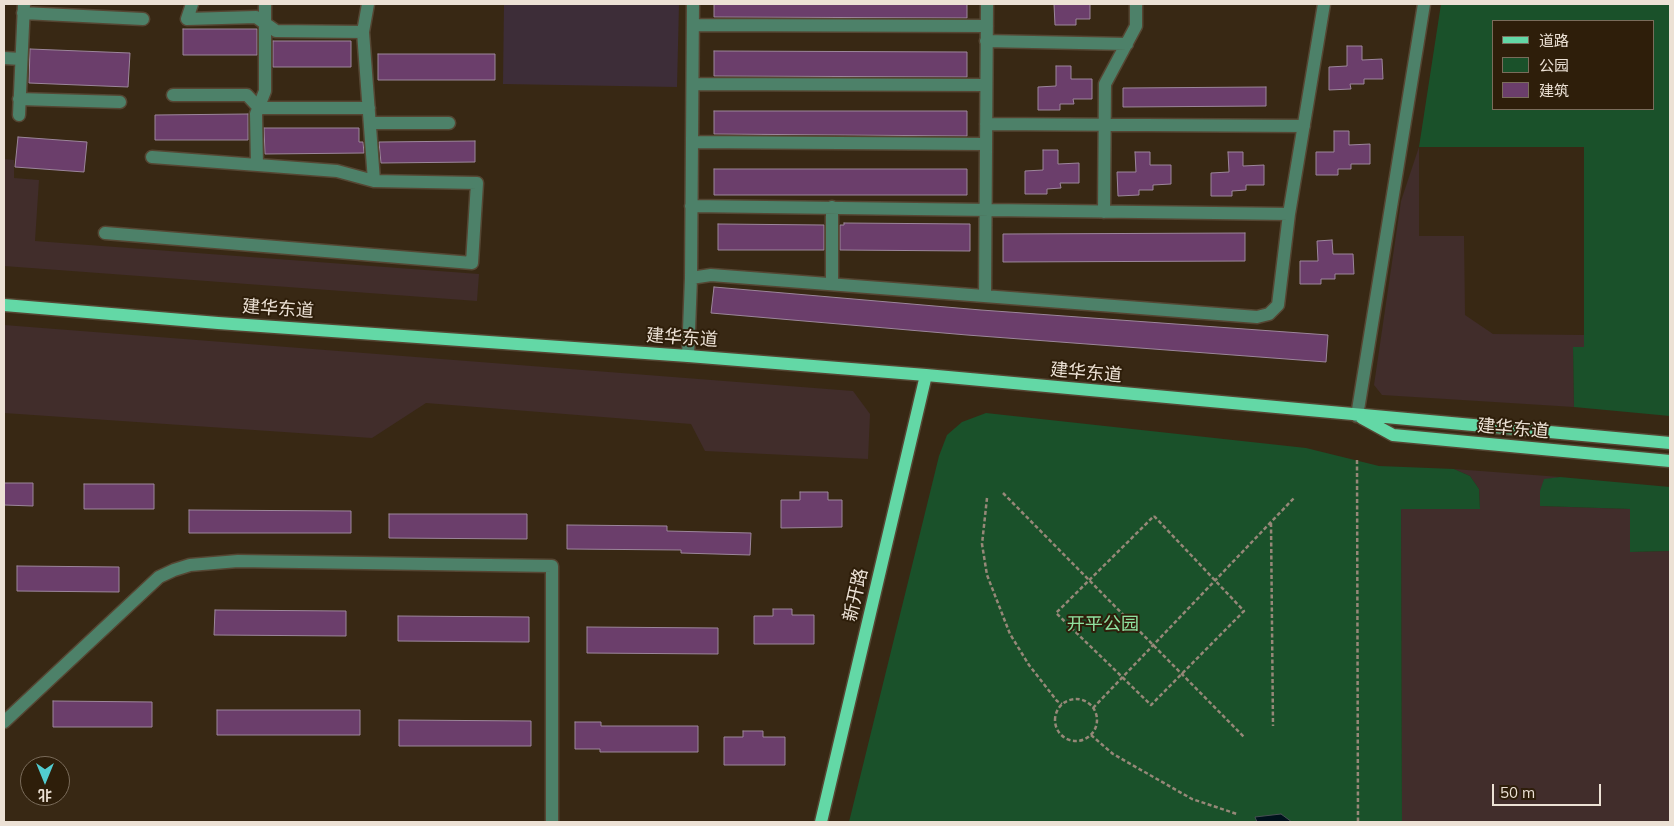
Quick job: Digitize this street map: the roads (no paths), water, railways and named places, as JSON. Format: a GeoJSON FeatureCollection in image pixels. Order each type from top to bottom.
{"type":"FeatureCollection","features":[{"type":"Feature","properties":{"kind":"main road","name":"建华东道"},"geometry":{"type":"LineString","coordinates":[[4,305],[218,323],[688,356],[926,375],[1358,416],[1670,443]]}},
{"type":"Feature","properties":{"kind":"main road","name":"新开路"},"geometry":{"type":"LineString","coordinates":[[821,822],[926,375]]}},
{"type":"Feature","properties":{"kind":"main road","name":"建华东道"},"geometry":{"type":"LineString","coordinates":[[1358,416],[1393,435],[1670,461]]}},
{"type":"Feature","properties":{"kind":"street"},"geometry":{"type":"LineString","coordinates":[[192,4],[187,19],[256,17],[276,31],[364,32]]}},
{"type":"Feature","properties":{"kind":"street"},"geometry":{"type":"LineString","coordinates":[[257,165],[256,114],[265,91],[265,4]]}},
{"type":"Feature","properties":{"kind":"street"},"geometry":{"type":"LineString","coordinates":[[368,4],[364,32],[374,181]]}},
{"type":"Feature","properties":{"kind":"street"},"geometry":{"type":"LineString","coordinates":[[688,356],[693,142],[693,4]]}},
{"type":"Feature","properties":{"kind":"street"},"geometry":{"type":"LineString","coordinates":[[985,295],[984,210],[987,4]]}},
{"type":"Feature","properties":{"kind":"street"},"geometry":{"type":"LineString","coordinates":[[1104,212],[1105,84],[1136,26],[1136,4]]}},
{"type":"Feature","properties":{"kind":"street"},"geometry":{"type":"LineString","coordinates":[[691,278],[711,276],[832,284],[1257,317],[1269,314],[1278,305],[1289,214],[1324,4]]}},
{"type":"Feature","properties":{"kind":"street"},"geometry":{"type":"LineString","coordinates":[[1358,416],[1424,4]]}},
{"type":"Feature","properties":{"kind":"street"},"geometry":{"type":"LineString","coordinates":[[19,115],[23,8],[143,19]]}},
{"type":"Feature","properties":{"kind":"street"},"geometry":{"type":"LineString","coordinates":[[694,25],[986,26]]}},
{"type":"Feature","properties":{"kind":"street"},"geometry":{"type":"LineString","coordinates":[[986,41],[1126,44]]}},
{"type":"Feature","properties":{"kind":"street"},"geometry":{"type":"LineString","coordinates":[[4,58],[21,59]]}},
{"type":"Feature","properties":{"kind":"street"},"geometry":{"type":"LineString","coordinates":[[693,84],[986,85]]}},
{"type":"Feature","properties":{"kind":"street"},"geometry":{"type":"LineString","coordinates":[[173,96],[247,96],[259,108],[369,108]]}},
{"type":"Feature","properties":{"kind":"street"},"geometry":{"type":"LineString","coordinates":[[19,99],[120,102]]}},
{"type":"Feature","properties":{"kind":"street"},"geometry":{"type":"LineString","coordinates":[[370,123],[449,123]]}},
{"type":"Feature","properties":{"kind":"street"},"geometry":{"type":"LineString","coordinates":[[986,124],[1304,126]]}},
{"type":"Feature","properties":{"kind":"street"},"geometry":{"type":"LineString","coordinates":[[693,142],[985,144]]}},
{"type":"Feature","properties":{"kind":"street"},"geometry":{"type":"LineString","coordinates":[[105,233],[472,263],[476,183],[374,181],[337,171],[152,157]]}},
{"type":"Feature","properties":{"kind":"street"},"geometry":{"type":"LineString","coordinates":[[692,206],[1289,214]]}},
{"type":"Feature","properties":{"kind":"street"},"geometry":{"type":"LineString","coordinates":[[832,207],[832,284]]}},
{"type":"Feature","properties":{"kind":"street"},"geometry":{"type":"LineString","coordinates":[[4,722],[159,577],[190,565],[238,561],[552,566],[552,822]]}},
{"type":"Feature","properties":{"kind":"water"},"geometry":{"type":"Polygon","coordinates":[[[1281,814],[1292,822],[1257,822],[1255,817],[1281,814]]]}},
{"type":"Feature","properties":{"kind":"park label","name":"开平公园"},"geometry":{"type":"Point","coordinates":[1103,625]}}]}
